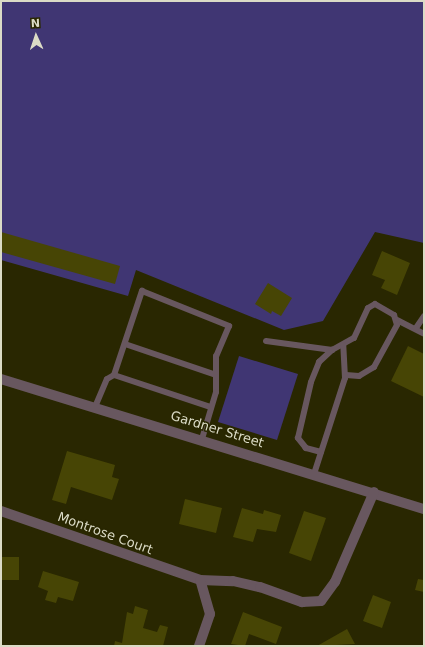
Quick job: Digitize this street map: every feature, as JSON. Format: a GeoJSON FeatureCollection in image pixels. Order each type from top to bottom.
{"type":"FeatureCollection","features":[{"type":"Feature","properties":{"kind":"street","name":"Gardner Street"},"geometry":{"type":"LineString","coordinates":[[1,378],[374,492],[424,509]]}},
{"type":"Feature","properties":{"kind":"street","name":"Montrose Court"},"geometry":{"type":"LineString","coordinates":[[1,511],[200,580],[233,581],[260,587],[302,602],[322,601],[335,582],[374,492]]}},
{"type":"Feature","properties":{"kind":"street"},"geometry":{"type":"LineString","coordinates":[[199,646],[210,614],[200,580]]}},
{"type":"Feature","properties":{"kind":"lane"},"geometry":{"type":"LineString","coordinates":[[95,406],[107,379],[114,375],[142,291],[228,326],[216,356],[216,392],[202,439]]}},
{"type":"Feature","properties":{"kind":"lane"},"geometry":{"type":"LineString","coordinates":[[321,452],[300,444],[298,432],[319,362],[332,350],[354,338],[371,305],[376,304],[388,310],[397,320],[416,328],[424,334]]}},
{"type":"Feature","properties":{"kind":"lane"},"geometry":{"type":"LineString","coordinates":[[416,328],[424,316]]}},
{"type":"Feature","properties":{"kind":"lane"},"geometry":{"type":"LineString","coordinates":[[346,375],[359,376],[374,367],[397,320]]}},
{"type":"Feature","properties":{"kind":"lane"},"geometry":{"type":"LineString","coordinates":[[266,341],[332,350]]}},
{"type":"Feature","properties":{"kind":"lane"},"geometry":{"type":"LineString","coordinates":[[125,344],[216,375]]}},
{"type":"Feature","properties":{"kind":"lane"},"geometry":{"type":"LineString","coordinates":[[314,474],[346,375],[343,345]]}},
{"type":"Feature","properties":{"kind":"lane"},"geometry":{"type":"LineString","coordinates":[[114,375],[211,407]]}},
{"type":"Feature","properties":{"kind":"shaded area"},"geometry":{"type":"Polygon","coordinates":[[[1,1],[424,1],[424,243],[375,232],[323,321],[284,330],[136,270],[128,296],[1,260],[1,1]]]}},
{"type":"Feature","properties":{"kind":"shaded area"},"geometry":{"type":"Polygon","coordinates":[[[239,356],[298,374],[277,440],[218,422],[239,356]]]}},
{"type":"Feature","properties":{"kind":"building"},"geometry":{"type":"Polygon","coordinates":[[[1,232],[120,266],[115,284],[1,252],[1,232]]]}},
{"type":"Feature","properties":{"kind":"building"},"geometry":{"type":"Polygon","coordinates":[[[382,251],[410,263],[397,295],[381,288],[385,280],[372,275],[382,251]]]}},
{"type":"Feature","properties":{"kind":"building"},"geometry":{"type":"Polygon","coordinates":[[[268,283],[292,298],[281,316],[272,311],[271,314],[255,304],[268,283]]]}},
{"type":"Feature","properties":{"kind":"building"},"geometry":{"type":"Polygon","coordinates":[[[408,346],[424,354],[424,397],[391,381],[408,346]]]}},
{"type":"Feature","properties":{"kind":"building"},"geometry":{"type":"Polygon","coordinates":[[[67,451],[115,465],[112,477],[119,479],[112,500],[71,487],[66,504],[52,500],[67,451]]]}},
{"type":"Feature","properties":{"kind":"building"},"geometry":{"type":"Polygon","coordinates":[[[185,499],[222,508],[216,533],[179,524],[185,499]]]}},
{"type":"Feature","properties":{"kind":"building"},"geometry":{"type":"Polygon","coordinates":[[[242,508],[263,514],[264,510],[281,515],[276,532],[257,529],[253,542],[233,537],[242,508]]]}},
{"type":"Feature","properties":{"kind":"building"},"geometry":{"type":"Polygon","coordinates":[[[304,511],[326,518],[311,561],[289,553],[304,511]]]}},
{"type":"Feature","properties":{"kind":"building"},"geometry":{"type":"Polygon","coordinates":[[[1,557],[19,557],[19,580],[1,580],[1,557]]]}},
{"type":"Feature","properties":{"kind":"building"},"geometry":{"type":"Polygon","coordinates":[[[43,571],[79,582],[73,601],[58,597],[56,603],[45,600],[48,591],[38,587],[43,571]]]}},
{"type":"Feature","properties":{"kind":"building"},"geometry":{"type":"Polygon","coordinates":[[[418,579],[424,580],[424,592],[415,590],[418,579]]]}},
{"type":"Feature","properties":{"kind":"building"},"geometry":{"type":"Polygon","coordinates":[[[373,595],[391,602],[382,628],[363,621],[373,595]]]}},
{"type":"Feature","properties":{"kind":"building"},"geometry":{"type":"Polygon","coordinates":[[[135,606],[148,610],[143,628],[157,632],[160,625],[168,627],[163,646],[114,646],[115,641],[122,643],[127,612],[133,614],[135,606]]]}},
{"type":"Feature","properties":{"kind":"building"},"geometry":{"type":"Polygon","coordinates":[[[243,612],[282,627],[276,644],[249,634],[245,646],[231,644],[243,612]]]}},
{"type":"Feature","properties":{"kind":"building"},"geometry":{"type":"Polygon","coordinates":[[[347,629],[355,644],[317,646],[347,629]]]}}]}
